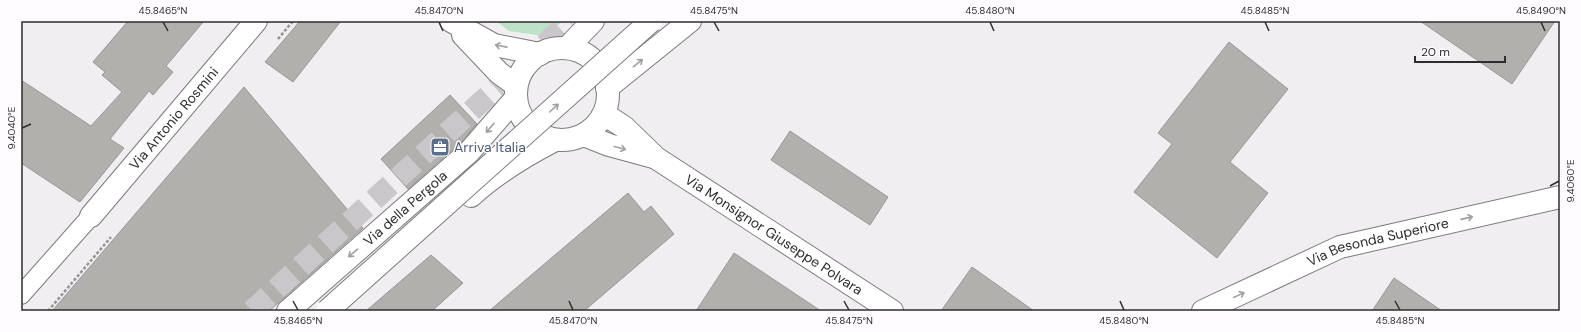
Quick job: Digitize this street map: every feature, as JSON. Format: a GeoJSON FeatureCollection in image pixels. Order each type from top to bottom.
{"type":"FeatureCollection","features":[{"type":"Feature","properties":{"kind":"main road","name":"Via Antonio Rosmini"},"geometry":{"type":"LineString","coordinates":[[91,216],[256,21]]}},
{"type":"Feature","properties":{"kind":"main road"},"geometry":{"type":"LineString","coordinates":[[450,21],[494,45],[540,54]]}},
{"type":"Feature","properties":{"kind":"main road"},"geometry":{"type":"LineString","coordinates":[[450,21],[516,92]]}},
{"type":"Feature","properties":{"kind":"main road"},"geometry":{"type":"LineString","coordinates":[[567,48],[593,21]]}},
{"type":"Feature","properties":{"kind":"main road"},"geometry":{"type":"LineString","coordinates":[[327,311],[651,21]]}},
{"type":"Feature","properties":{"kind":"main road"},"geometry":{"type":"LineString","coordinates":[[607,88],[690,21]]}},
{"type":"Feature","properties":{"kind":"main road"},"geometry":{"type":"LineString","coordinates":[[567,48],[582,53],[594,62],[603,74],[607,88],[607,101],[604,114],[596,126],[584,135],[570,140],[555,140],[541,136],[528,126],[520,114],[516,92],[521,73],[528,63],[540,54],[553,49],[567,48]]}},
{"type":"Feature","properties":{"kind":"main road","name":"Via della Pergola"},"geometry":{"type":"LineString","coordinates":[[288,311],[469,152],[516,92]]}},
{"type":"Feature","properties":{"kind":"main road","name":"Via Monsignor Giuseppe Polvara"},"geometry":{"type":"LineString","coordinates":[[604,114],[624,128],[656,158],[892,311]]}},
{"type":"Feature","properties":{"kind":"main road","name":"Via Monsignor Giuseppe Polvara"},"geometry":{"type":"LineString","coordinates":[[584,135],[608,145],[656,158]]}},
{"type":"Feature","properties":{"kind":"main road"},"geometry":{"type":"LineString","coordinates":[[341,311],[488,181],[523,157],[555,140]]}},
{"type":"Feature","properties":{"kind":"main road","name":"Via Besonda Superiore"},"geometry":{"type":"LineString","coordinates":[[1203,311],[1340,247],[1560,197]]}},
{"type":"Feature","properties":{"kind":"lane"},"geometry":{"type":"LineString","coordinates":[[21,295],[91,216]]}},
{"type":"Feature","properties":{"kind":"green space"},"geometry":{"type":"Polygon","coordinates":[[[496,21],[563,21],[555,28],[537,35],[509,31],[496,21]]]}},
{"type":"Feature","properties":{"kind":"building"},"geometry":{"type":"Polygon","coordinates":[[[128,21],[204,21],[166,66],[173,72],[153,95],[149,91],[110,139],[124,148],[80,202],[21,163],[21,80],[91,126],[122,92],[102,75],[105,72],[93,62],[128,21]]]}},
{"type":"Feature","properties":{"kind":"building"},"geometry":{"type":"Polygon","coordinates":[[[300,21],[341,21],[293,82],[265,62],[300,21]]]}},
{"type":"Feature","properties":{"kind":"building"},"geometry":{"type":"Polygon","coordinates":[[[1420,21],[1555,21],[1512,84],[1420,21]]]}},
{"type":"Feature","properties":{"kind":"building"},"geometry":{"type":"Polygon","coordinates":[[[1229,42],[1288,89],[1230,162],[1268,193],[1217,258],[1134,192],[1172,144],[1158,133],[1229,42]]]}},
{"type":"Feature","properties":{"kind":"building"},"geometry":{"type":"Polygon","coordinates":[[[244,87],[363,228],[269,311],[52,311],[244,87]]]}},
{"type":"Feature","properties":{"kind":"building"},"geometry":{"type":"Polygon","coordinates":[[[450,95],[477,124],[460,143],[408,189],[381,159],[450,95]]]}},
{"type":"Feature","properties":{"kind":"building"},"geometry":{"type":"Polygon","coordinates":[[[790,131],[888,197],[870,225],[771,160],[790,131]]]}},
{"type":"Feature","properties":{"kind":"building"},"geometry":{"type":"Polygon","coordinates":[[[628,193],[644,212],[651,206],[674,234],[584,311],[489,311],[628,193]]]}},
{"type":"Feature","properties":{"kind":"building"},"geometry":{"type":"Polygon","coordinates":[[[734,253],[821,311],[696,311],[734,253]]]}},
{"type":"Feature","properties":{"kind":"building"},"geometry":{"type":"Polygon","coordinates":[[[431,255],[463,283],[432,311],[366,311],[431,255]]]}},
{"type":"Feature","properties":{"kind":"building"},"geometry":{"type":"Polygon","coordinates":[[[972,267],[1034,311],[941,311],[972,267]]]}},
{"type":"Feature","properties":{"kind":"building"},"geometry":{"type":"Polygon","coordinates":[[[1394,278],[1442,311],[1372,311],[1394,278]]]}},
{"type":"Feature","properties":{"kind":"tunnel"},"geometry":{"type":"LineString","coordinates":[[252,311],[570,21]]}},
{"type":"Feature","properties":{"kind":"place","name":"Arriva Italia"},"geometry":{"type":"Point","coordinates":[440,147]}}]}
